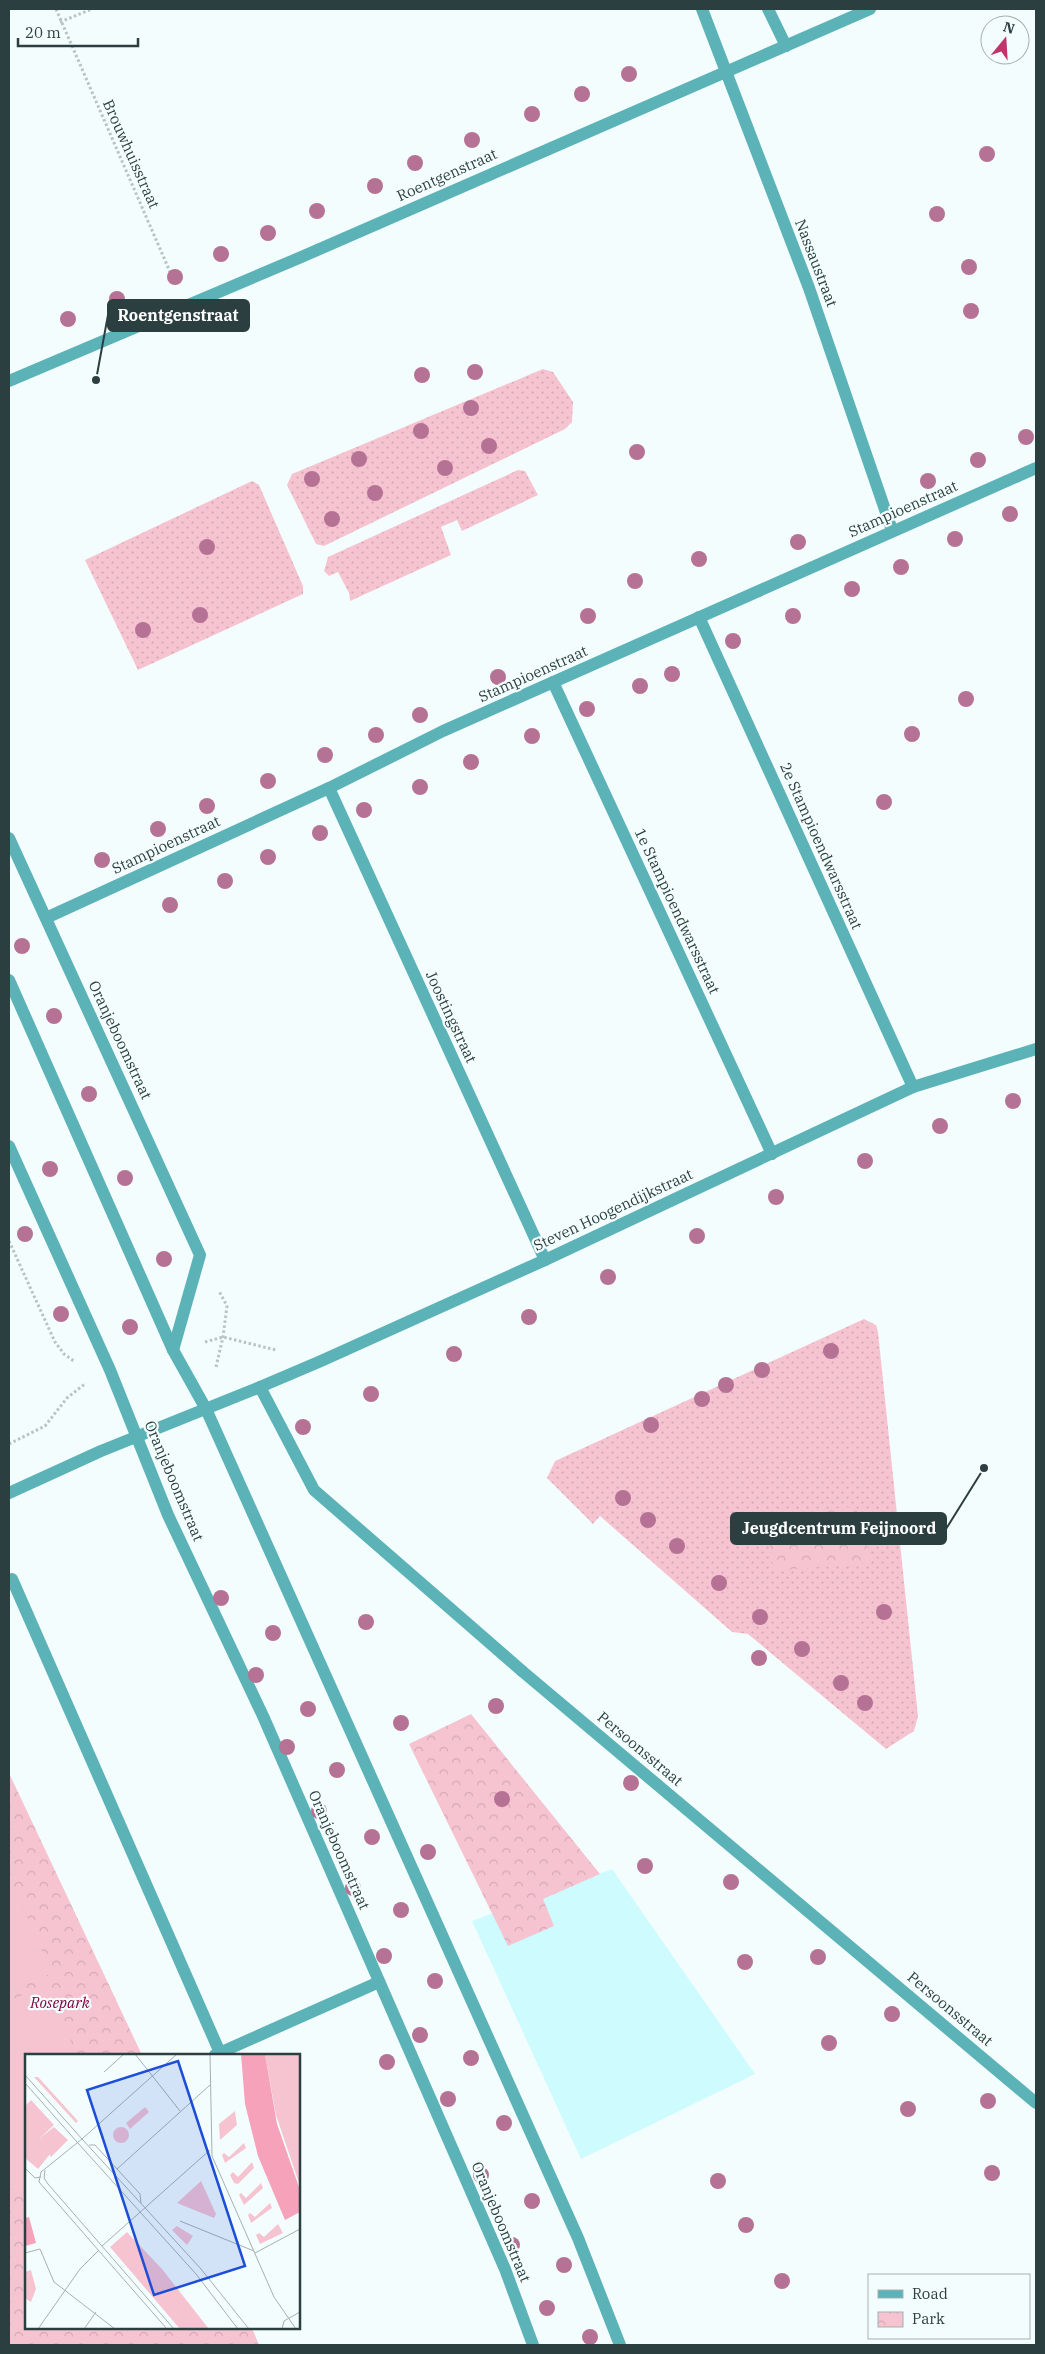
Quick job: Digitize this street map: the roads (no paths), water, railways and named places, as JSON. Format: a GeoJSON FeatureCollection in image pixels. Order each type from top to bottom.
{"type":"FeatureCollection","features":[{"type":"Feature","properties":{"kind":"street","name":"Nassaustraat"},"geometry":{"type":"LineString","coordinates":[[702,9],[809,288],[892,530]]}},
{"type":"Feature","properties":{"kind":"street"},"geometry":{"type":"LineString","coordinates":[[768,9],[786,46]]}},
{"type":"Feature","properties":{"kind":"street","name":"Roentgenstraat"},"geometry":{"type":"LineString","coordinates":[[9,381],[185,308],[870,9]]}},
{"type":"Feature","properties":{"kind":"street","name":"Stampioenstraat"},"geometry":{"type":"LineString","coordinates":[[46,918],[329,788],[443,732],[553,682],[782,583],[892,530],[1036,468]]}},
{"type":"Feature","properties":{"kind":"street","name":"2e Stampioendwarsstraat"},"geometry":{"type":"LineString","coordinates":[[700,617],[913,1087]]}},
{"type":"Feature","properties":{"kind":"street","name":"1e Stampioendwarsstraat"},"geometry":{"type":"LineString","coordinates":[[553,682],[772,1154]]}},
{"type":"Feature","properties":{"kind":"street","name":"Joostingstraat"},"geometry":{"type":"LineString","coordinates":[[329,788],[544,1260]]}},
{"type":"Feature","properties":{"kind":"street","name":"Oranjeboomstraat"},"geometry":{"type":"LineString","coordinates":[[9,838],[200,1255],[173,1350]]}},
{"type":"Feature","properties":{"kind":"street"},"geometry":{"type":"LineString","coordinates":[[9,980],[173,1350],[206,1409],[578,2238],[620,2345]]}},
{"type":"Feature","properties":{"kind":"street","name":"Steven Hoogendijkstraat"},"geometry":{"type":"LineString","coordinates":[[137,1437],[260,1387],[544,1260],[913,1087],[1036,1049]]}},
{"type":"Feature","properties":{"kind":"street","name":"Oranjeboomstraat"},"geometry":{"type":"LineString","coordinates":[[9,1146],[110,1370],[168,1515],[262,1716],[505,2269],[533,2345]]}},
{"type":"Feature","properties":{"kind":"street","name":"Persoonsstraat"},"geometry":{"type":"LineString","coordinates":[[260,1387],[314,1490],[522,1671],[1036,2103]]}},
{"type":"Feature","properties":{"kind":"street"},"geometry":{"type":"LineString","coordinates":[[9,1493],[101,1451],[137,1437]]}},
{"type":"Feature","properties":{"kind":"street"},"geometry":{"type":"LineString","coordinates":[[12,1579],[218,2054],[379,1982]]}},
{"type":"Feature","properties":{"kind":"place","name":"Roentgenstraat"},"geometry":{"type":"Point","coordinates":[96,380]}},
{"type":"Feature","properties":{"kind":"place","name":"Jeugdcentrum Feijnoord"},"geometry":{"type":"Point","coordinates":[984,1468]}},
{"type":"Feature","properties":{"kind":"park label","name":"Rosepark"},"geometry":{"type":"Point","coordinates":[60,2003]}}]}
